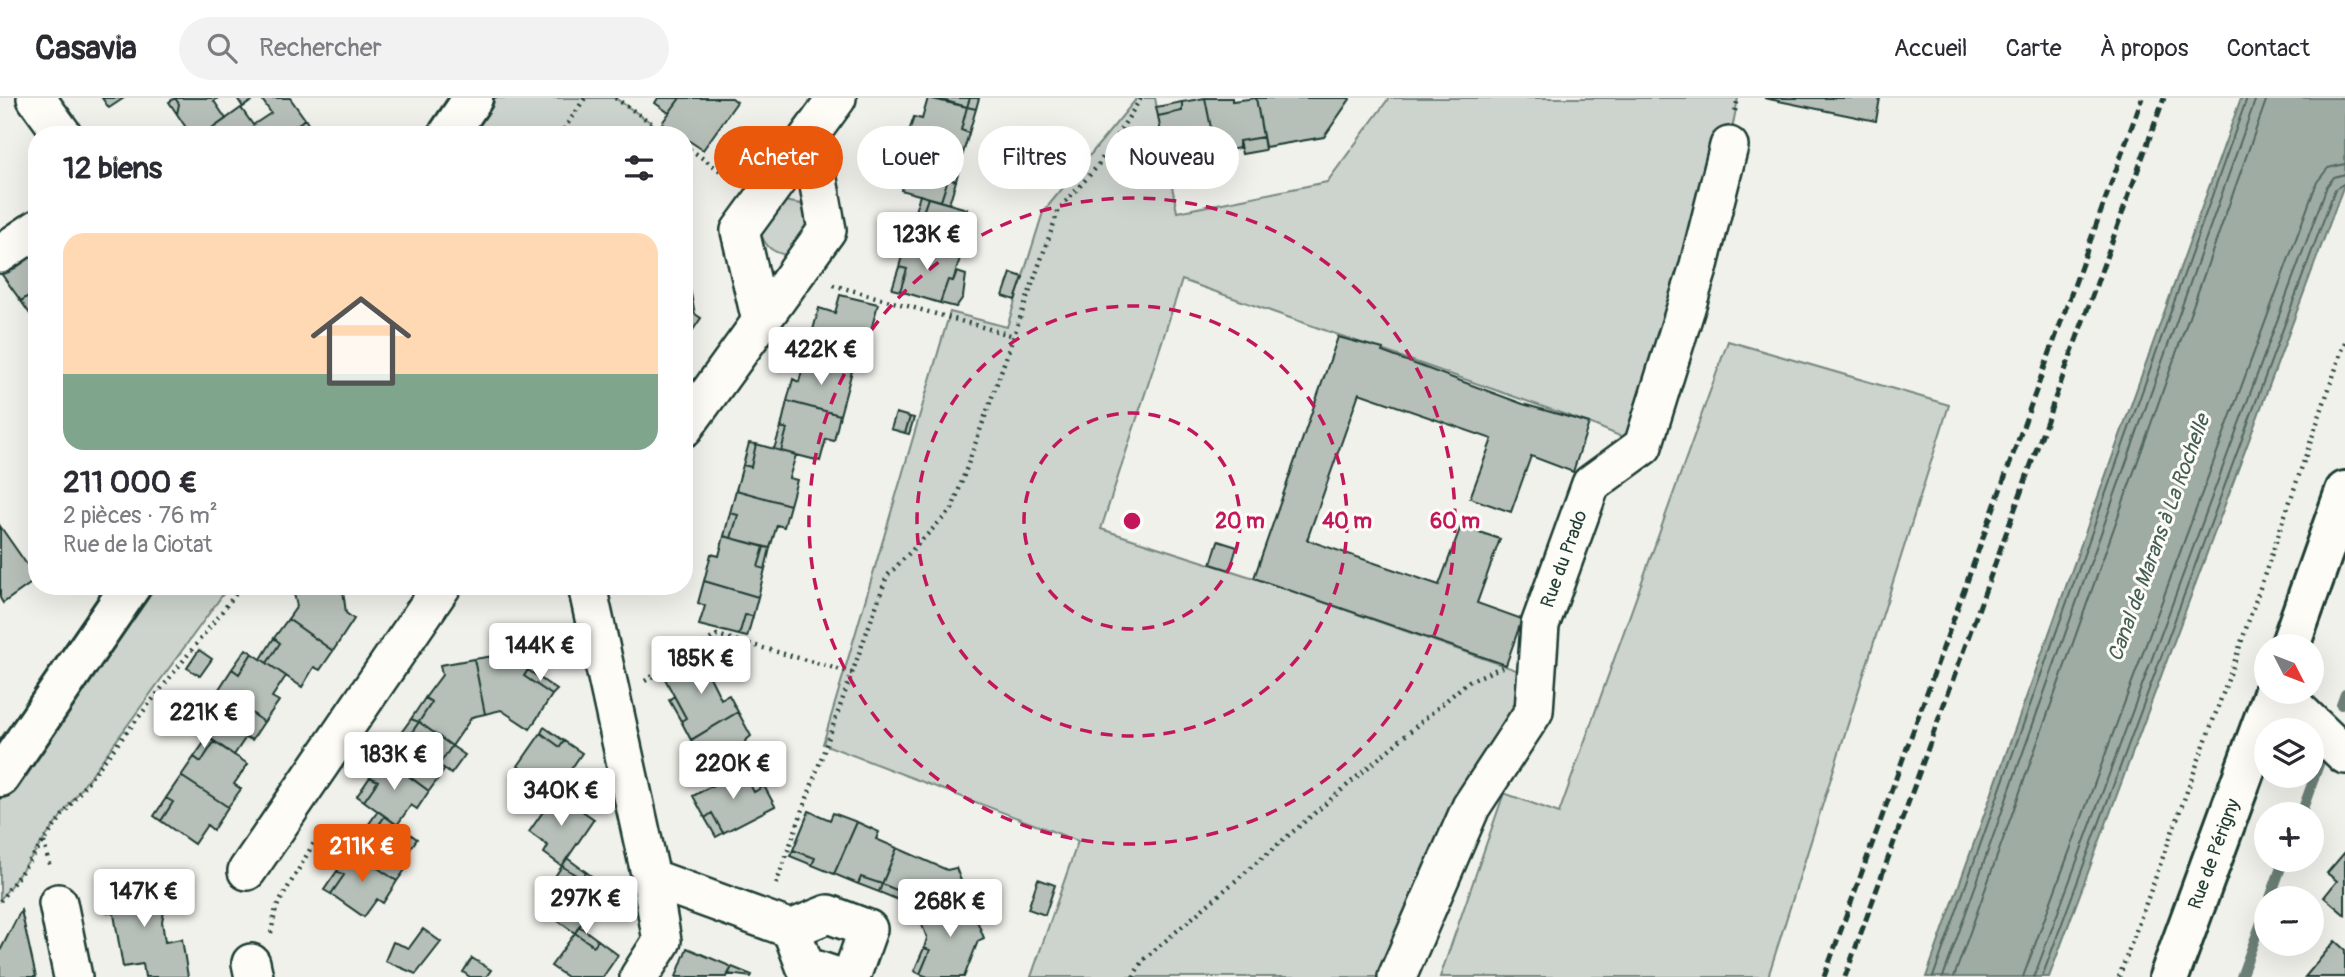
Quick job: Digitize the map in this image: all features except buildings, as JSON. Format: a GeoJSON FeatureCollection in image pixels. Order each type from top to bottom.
{"type":"FeatureCollection","features":[{"type":"Feature","properties":{"kind":"street"},"geometry":{"type":"LineString","coordinates":[[37,98],[57,126]]}},
{"type":"Feature","properties":{"kind":"street"},"geometry":{"type":"LineString","coordinates":[[453,126],[473,98]]}},
{"type":"Feature","properties":{"kind":"street"},"geometry":{"type":"LineString","coordinates":[[817,126],[837,98]]}},
{"type":"Feature","properties":{"kind":"street","name":"Rue du Prado"},"geometry":{"type":"LineString","coordinates":[[1397,977],[1471,807],[1534,711],[1540,625],[1591,484],[1643,446],[1698,269],[1729,146]]}},
{"type":"Feature","properties":{"kind":"street"},"geometry":{"type":"LineString","coordinates":[[761,321],[740,231],[770,189]]}},
{"type":"Feature","properties":{"kind":"street"},"geometry":{"type":"LineString","coordinates":[[693,415],[827,230],[820,189]]}},
{"type":"Feature","properties":{"kind":"street"},"geometry":{"type":"LineString","coordinates":[[0,254],[28,235]]}},
{"type":"Feature","properties":{"kind":"street"},"geometry":{"type":"LineString","coordinates":[[2294,634],[2345,491]]}},
{"type":"Feature","properties":{"kind":"street"},"geometry":{"type":"LineString","coordinates":[[0,777],[125,595]]}},
{"type":"Feature","properties":{"kind":"street"},"geometry":{"type":"LineString","coordinates":[[247,871],[436,595]]}},
{"type":"Feature","properties":{"kind":"street"},"geometry":{"type":"LineString","coordinates":[[589,595],[652,878],[662,941],[639,977]]}},
{"type":"Feature","properties":{"kind":"street","name":"Rue de Périgny"},"geometry":{"type":"LineString","coordinates":[[2169,977],[2269,704]]}},
{"type":"Feature","properties":{"kind":"street"},"geometry":{"type":"LineString","coordinates":[[2291,704],[2345,755]]}},
{"type":"Feature","properties":{"kind":"street"},"geometry":{"type":"LineString","coordinates":[[652,878],[777,924],[828,914],[868,929],[851,977]]}},
{"type":"Feature","properties":{"kind":"street"},"geometry":{"type":"LineString","coordinates":[[58,903],[73,977]]}},
{"type":"Feature","properties":{"kind":"street"},"geometry":{"type":"LineString","coordinates":[[777,924],[806,966],[838,977]]}},
{"type":"Feature","properties":{"kind":"path"},"geometry":{"type":"LineString","coordinates":[[566,126],[585,98]]}},
{"type":"Feature","properties":{"kind":"path"},"geometry":{"type":"LineString","coordinates":[[615,98],[656,126]]}},
{"type":"Feature","properties":{"kind":"path"},"geometry":{"type":"LineString","coordinates":[[777,924],[822,756],[887,576],[952,509],[1059,209],[1096,168],[1141,98]]}},
{"type":"Feature","properties":{"kind":"path"},"geometry":{"type":"LineString","coordinates":[[693,151],[762,200]]}},
{"type":"Feature","properties":{"kind":"path"},"geometry":{"type":"LineString","coordinates":[[856,292],[1014,336]]}},
{"type":"Feature","properties":{"kind":"path"},"geometry":{"type":"LineString","coordinates":[[2119,977],[2233,666],[2345,342]]}},
{"type":"Feature","properties":{"kind":"path"},"geometry":{"type":"LineString","coordinates":[[0,901],[82,789],[235,595]]}},
{"type":"Feature","properties":{"kind":"path"},"geometry":{"type":"LineString","coordinates":[[1133,977],[1143,960],[1469,681],[1506,664],[1540,625]]}},
{"type":"Feature","properties":{"kind":"path"},"geometry":{"type":"LineString","coordinates":[[612,701],[716,635],[852,673]]}},
{"type":"Feature","properties":{"kind":"path"},"geometry":{"type":"LineString","coordinates":[[253,970],[267,953],[276,908],[318,836],[302,791]]}},
{"type":"Feature","properties":{"kind":"shaded area"},"geometry":{"type":"Polygon","coordinates":[[[473,98],[615,98],[656,126],[454,126],[473,98]]]}},
{"type":"Feature","properties":{"kind":"shaded area"},"geometry":{"type":"Polygon","coordinates":[[[1137,98],[1155,98],[1160,126],[1114,126],[1137,98]]]}},
{"type":"Feature","properties":{"kind":"shaded area"},"geometry":{"type":"Polygon","coordinates":[[[1389,98],[1738,98],[1729,146],[1643,446],[1589,423],[1182,280],[1101,529],[1254,578],[1536,677],[1397,977],[1031,977],[1078,841],[823,744],[950,312],[1007,327],[1043,212],[1062,189],[1091,189],[1091,154],[1105,137],[1105,189],[1173,189],[1177,212],[1327,182],[1389,98]]]}},
{"type":"Feature","properties":{"kind":"shaded area"},"geometry":{"type":"Polygon","coordinates":[[[784,201],[801,204],[815,224],[788,255],[776,252],[768,246],[762,237],[760,225],[784,201]]]}},
{"type":"Feature","properties":{"kind":"shaded area"},"geometry":{"type":"Polygon","coordinates":[[[1728,341],[1949,405],[1768,977],[1440,977],[1504,793],[1559,813],[1728,341]]]}},
{"type":"Feature","properties":{"kind":"shaded area"},"geometry":{"type":"Polygon","coordinates":[[[150,595],[222,595],[0,900],[0,795],[150,595]]]}},
{"type":"Feature","properties":{"kind":"water","name":"Canal de Marans à La Rochelle"},"geometry":{"type":"Polygon","coordinates":[[[2241,98],[2345,98],[2345,182],[2049,977],[1926,977],[2241,98]]]}},
{"type":"Feature","properties":{"kind":"waterway"},"geometry":{"type":"LineString","coordinates":[[2341,705],[2345,694]]}},
{"type":"Feature","properties":{"kind":"waterway"},"geometry":{"type":"LineString","coordinates":[[2305,802],[2310,788]]}},
{"type":"Feature","properties":{"kind":"waterway"},"geometry":{"type":"LineString","coordinates":[[2274,886],[2279,872]]}},
{"type":"Feature","properties":{"kind":"waterway"},"geometry":{"type":"LineString","coordinates":[[2241,977],[2254,942]]}},
{"type":"Feature","properties":{"kind":"railway"},"geometry":{"type":"LineString","coordinates":[[1824,977],[2142,98]]}},
{"type":"Feature","properties":{"kind":"railway"},"geometry":{"type":"LineString","coordinates":[[1845,977],[2164,98]]}}]}
